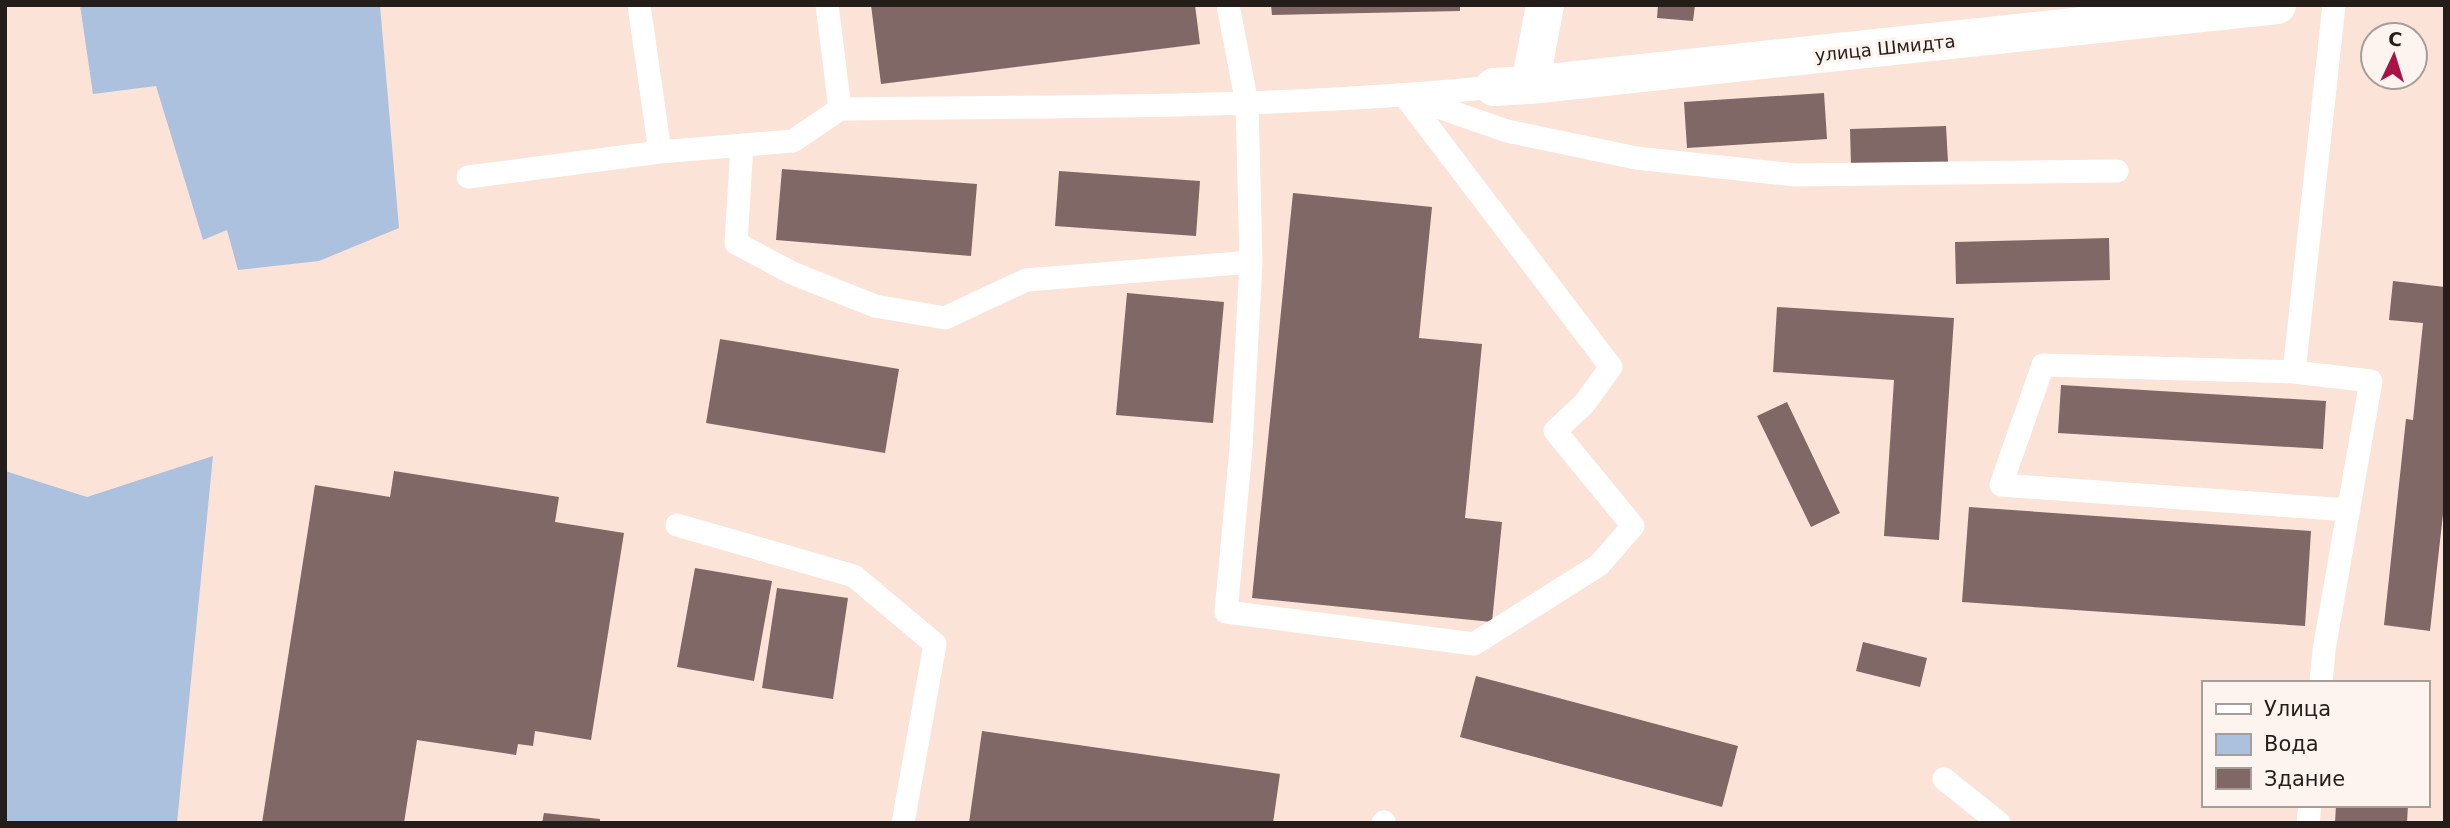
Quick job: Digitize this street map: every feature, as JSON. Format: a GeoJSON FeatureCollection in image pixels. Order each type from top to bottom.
{"type":"FeatureCollection","features":[{"type":"Feature","properties":{"kind":"street"},"geometry":{"type":"LineString","coordinates":[[1512,86],[1545,5]]}},
{"type":"Feature","properties":{"kind":"street","name":"улица Шмидта"},"geometry":{"type":"LineString","coordinates":[[1512,86],[2142,13],[2277,5]]}},
{"type":"Feature","properties":{"kind":"lane"},"geometry":{"type":"LineString","coordinates":[[639,5],[660,152]]}},
{"type":"Feature","properties":{"kind":"lane"},"geometry":{"type":"LineString","coordinates":[[827,5],[840,109]]}},
{"type":"Feature","properties":{"kind":"lane"},"geometry":{"type":"LineString","coordinates":[[1227,5],[1247,104],[1251,262],[1241,449],[1226,612],[1474,644],[1599,565],[1633,526],[1555,431],[1584,404],[1611,367],[1405,96]]}},
{"type":"Feature","properties":{"kind":"lane"},"geometry":{"type":"LineString","coordinates":[[2294,372],[2334,5]]}},
{"type":"Feature","properties":{"kind":"lane"},"geometry":{"type":"LineString","coordinates":[[468,177],[660,152],[793,141],[840,109],[1247,104],[1405,96],[1512,86]]}},
{"type":"Feature","properties":{"kind":"lane"},"geometry":{"type":"LineString","coordinates":[[1405,96],[1507,131],[1636,158],[1795,176],[2117,171]]}},
{"type":"Feature","properties":{"kind":"lane"},"geometry":{"type":"LineString","coordinates":[[742,145],[736,243],[792,273],[875,306],[945,318],[1026,280],[1251,262]]}},
{"type":"Feature","properties":{"kind":"lane"},"geometry":{"type":"LineString","coordinates":[[2321,681],[2324,650],[2349,510],[2371,381],[2294,372],[2043,365],[2001,485],[2349,510]]}},
{"type":"Feature","properties":{"kind":"lane"},"geometry":{"type":"LineString","coordinates":[[677,525],[853,576],[935,643],[903,823]]}},
{"type":"Feature","properties":{"kind":"lane"},"geometry":{"type":"LineString","coordinates":[[1944,779],[1999,823]]}},
{"type":"Feature","properties":{"kind":"water"},"geometry":{"type":"Polygon","coordinates":[[[80,5],[380,5],[399,228],[319,261],[238,270],[227,230],[203,240],[156,86],[93,94],[80,5]]]}},
{"type":"Feature","properties":{"kind":"water"},"geometry":{"type":"Polygon","coordinates":[[[213,456],[177,823],[5,823],[5,471],[87,497],[213,456]]]}},
{"type":"Feature","properties":{"kind":"building"},"geometry":{"type":"Polygon","coordinates":[[[871,5],[1195,5],[1200,44],[881,84],[871,5]]]}},
{"type":"Feature","properties":{"kind":"building"},"geometry":{"type":"Polygon","coordinates":[[[1271,5],[1460,5],[1460,11],[1272,15],[1271,5]]]}},
{"type":"Feature","properties":{"kind":"building"},"geometry":{"type":"Polygon","coordinates":[[[1658,5],[1695,5],[1693,21],[1657,18],[1658,5]]]}},
{"type":"Feature","properties":{"kind":"building"},"geometry":{"type":"Polygon","coordinates":[[[1824,93],[1827,139],[1687,148],[1684,102],[1824,93]]]}},
{"type":"Feature","properties":{"kind":"building"},"geometry":{"type":"Polygon","coordinates":[[[1946,126],[1948,162],[1851,165],[1850,129],[1946,126]]]}},
{"type":"Feature","properties":{"kind":"building"},"geometry":{"type":"Polygon","coordinates":[[[782,169],[977,184],[971,256],[776,240],[782,169]]]}},
{"type":"Feature","properties":{"kind":"building"},"geometry":{"type":"Polygon","coordinates":[[[1059,171],[1200,181],[1196,236],[1055,226],[1059,171]]]}},
{"type":"Feature","properties":{"kind":"building"},"geometry":{"type":"Polygon","coordinates":[[[1293,193],[1432,207],[1419,338],[1482,344],[1465,518],[1502,522],[1492,622],[1252,598],[1293,193]]]}},
{"type":"Feature","properties":{"kind":"building"},"geometry":{"type":"Polygon","coordinates":[[[2109,238],[2110,280],[1956,284],[1955,242],[2109,238]]]}},
{"type":"Feature","properties":{"kind":"building"},"geometry":{"type":"Polygon","coordinates":[[[2393,281],[2445,287],[2445,496],[2430,631],[2384,625],[2406,419],[2413,420],[2423,323],[2389,320],[2393,281]]]}},
{"type":"Feature","properties":{"kind":"building"},"geometry":{"type":"Polygon","coordinates":[[[1127,293],[1224,302],[1213,423],[1116,415],[1127,293]]]}},
{"type":"Feature","properties":{"kind":"building"},"geometry":{"type":"Polygon","coordinates":[[[1777,307],[1954,318],[1939,540],[1884,536],[1894,380],[1773,372],[1777,307]]]}},
{"type":"Feature","properties":{"kind":"building"},"geometry":{"type":"Polygon","coordinates":[[[720,339],[899,369],[885,453],[706,423],[720,339]]]}},
{"type":"Feature","properties":{"kind":"building"},"geometry":{"type":"Polygon","coordinates":[[[2061,385],[2326,401],[2323,449],[2058,433],[2061,385]]]}},
{"type":"Feature","properties":{"kind":"building"},"geometry":{"type":"Polygon","coordinates":[[[1787,402],[1840,513],[1811,527],[1757,416],[1787,402]]]}},
{"type":"Feature","properties":{"kind":"building"},"geometry":{"type":"Polygon","coordinates":[[[394,471],[559,497],[555,522],[624,533],[591,740],[535,731],[533,746],[518,744],[516,755],[417,740],[404,823],[262,823],[315,485],[390,497],[394,471]]]}},
{"type":"Feature","properties":{"kind":"building"},"geometry":{"type":"Polygon","coordinates":[[[1969,507],[2311,531],[2305,626],[1962,602],[1969,507]]]}},
{"type":"Feature","properties":{"kind":"building"},"geometry":{"type":"Polygon","coordinates":[[[695,568],[772,581],[754,681],[677,667],[695,568]]]}},
{"type":"Feature","properties":{"kind":"building"},"geometry":{"type":"Polygon","coordinates":[[[777,588],[848,598],[833,699],[762,688],[777,588]]]}},
{"type":"Feature","properties":{"kind":"building"},"geometry":{"type":"Polygon","coordinates":[[[1863,642],[1927,658],[1920,687],[1856,671],[1863,642]]]}},
{"type":"Feature","properties":{"kind":"building"},"geometry":{"type":"Polygon","coordinates":[[[1476,676],[1738,746],[1722,807],[1460,737],[1476,676]]]}},
{"type":"Feature","properties":{"kind":"building"},"geometry":{"type":"Polygon","coordinates":[[[982,731],[1280,774],[1273,823],[969,823],[982,731]]]}},
{"type":"Feature","properties":{"kind":"building"},"geometry":{"type":"Polygon","coordinates":[[[2336,807],[2408,807],[2407,823],[2335,823],[2336,807]]]}},
{"type":"Feature","properties":{"kind":"building"},"geometry":{"type":"Polygon","coordinates":[[[544,813],[600,819],[600,823],[542,823],[544,813]]]}}]}
